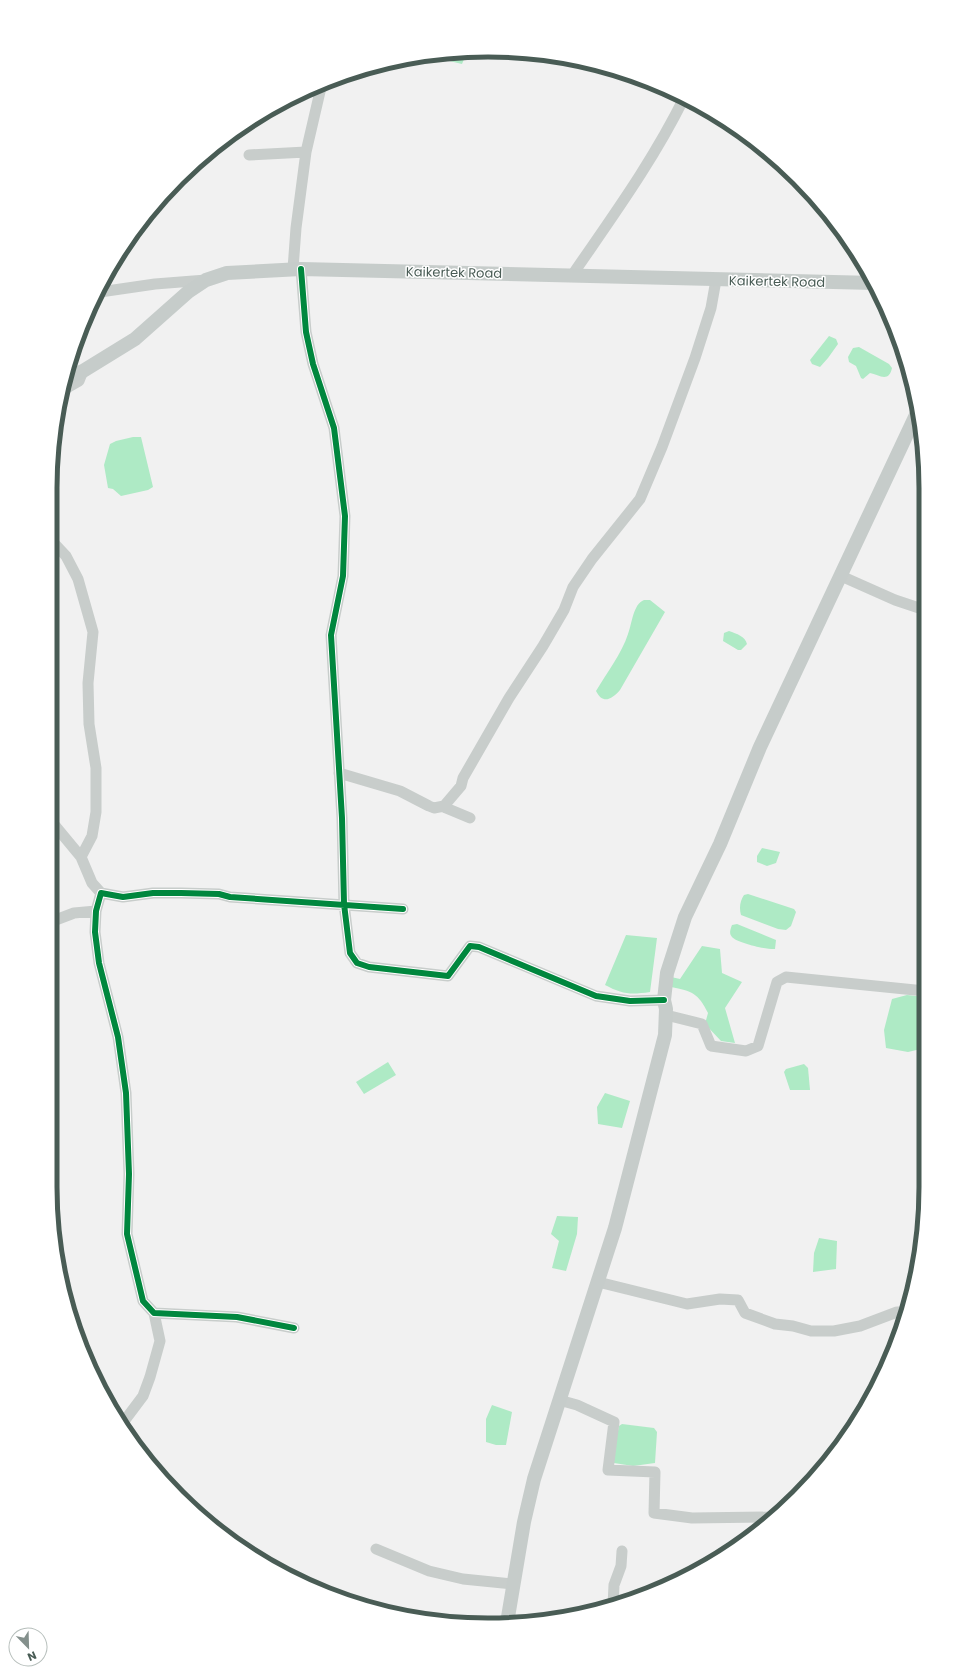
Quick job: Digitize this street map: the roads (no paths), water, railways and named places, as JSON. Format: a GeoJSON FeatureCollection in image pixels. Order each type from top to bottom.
{"type":"FeatureCollection","features":[{"type":"Feature","properties":{"kind":"main road","name":"Kaikertek Road"},"geometry":{"type":"LineString","coordinates":[[72,376],[83,371],[135,339],[188,292],[206,280],[227,273],[297,269],[572,274],[716,280],[867,283]]}},
{"type":"Feature","properties":{"kind":"main road"},"geometry":{"type":"LineString","coordinates":[[507,1617],[512,1584],[534,1479],[616,1228],[665,1035],[666,1015],[664,1000],[667,973],[685,917],[720,844],[760,747],[913,421]]}},
{"type":"Feature","properties":{"kind":"street"},"geometry":{"type":"LineString","coordinates":[[320,91],[306,152],[296,228],[297,269],[306,332],[313,364],[334,428],[344,516],[343,576],[331,635],[339,773],[344,904],[350,953],[357,963],[369,967],[448,976],[470,946],[479,947],[596,996],[630,1001],[664,1000]]}},
{"type":"Feature","properties":{"kind":"street"},"geometry":{"type":"LineString","coordinates":[[572,274],[648,164],[682,103]]}},
{"type":"Feature","properties":{"kind":"street"},"geometry":{"type":"LineString","coordinates":[[249,155],[306,152]]}},
{"type":"Feature","properties":{"kind":"street"},"geometry":{"type":"LineString","coordinates":[[104,291],[155,284],[206,280]]}},
{"type":"Feature","properties":{"kind":"street"},"geometry":{"type":"LineString","coordinates":[[339,773],[400,792],[434,808],[444,806],[461,786],[509,698],[543,646],[564,610],[573,587],[592,559],[640,498],[662,447],[695,358],[711,308],[716,280]]}},
{"type":"Feature","properties":{"kind":"street"},"geometry":{"type":"LineString","coordinates":[[69,386],[79,381],[83,371]]}},
{"type":"Feature","properties":{"kind":"street"},"geometry":{"type":"LineString","coordinates":[[57,546],[66,556],[78,579],[93,632],[88,683],[90,724],[96,768],[96,812],[92,836],[81,856]]}},
{"type":"Feature","properties":{"kind":"street"},"geometry":{"type":"LineString","coordinates":[[841,576],[889,598],[919,608]]}},
{"type":"Feature","properties":{"kind":"street"},"geometry":{"type":"LineString","coordinates":[[444,806],[470,818]]}},
{"type":"Feature","properties":{"kind":"street"},"geometry":{"type":"LineString","coordinates":[[57,828],[81,856],[92,884],[101,893],[123,897],[153,893],[219,894],[246,898],[403,909]]}},
{"type":"Feature","properties":{"kind":"street"},"geometry":{"type":"LineString","coordinates":[[101,893],[96,911],[95,932],[99,962],[118,1037],[126,1093],[129,1174],[127,1234],[143,1301],[154,1313],[160,1341],[143,1396],[126,1419]]}},
{"type":"Feature","properties":{"kind":"street"},"geometry":{"type":"LineString","coordinates":[[57,919],[74,913],[96,911]]}},
{"type":"Feature","properties":{"kind":"street"},"geometry":{"type":"LineString","coordinates":[[666,1015],[702,1024],[711,1046],[746,1051],[758,1046],[777,982],[786,977],[919,990]]}},
{"type":"Feature","properties":{"kind":"street"},"geometry":{"type":"LineString","coordinates":[[598,1282],[687,1304],[720,1298],[738,1300],[745,1313],[775,1324],[811,1330],[834,1331],[860,1326],[900,1312]]}},
{"type":"Feature","properties":{"kind":"street"},"geometry":{"type":"LineString","coordinates":[[154,1313],[237,1317],[294,1328]]}},
{"type":"Feature","properties":{"kind":"street"},"geometry":{"type":"LineString","coordinates":[[559,1400],[614,1422],[608,1470],[655,1472],[654,1513],[692,1518],[765,1517]]}},
{"type":"Feature","properties":{"kind":"street"},"geometry":{"type":"LineString","coordinates":[[376,1549],[429,1571],[463,1579],[512,1584]]}},
{"type":"Feature","properties":{"kind":"street"},"geometry":{"type":"LineString","coordinates":[[613,1599],[614,1585],[621,1566],[622,1551]]}}]}
